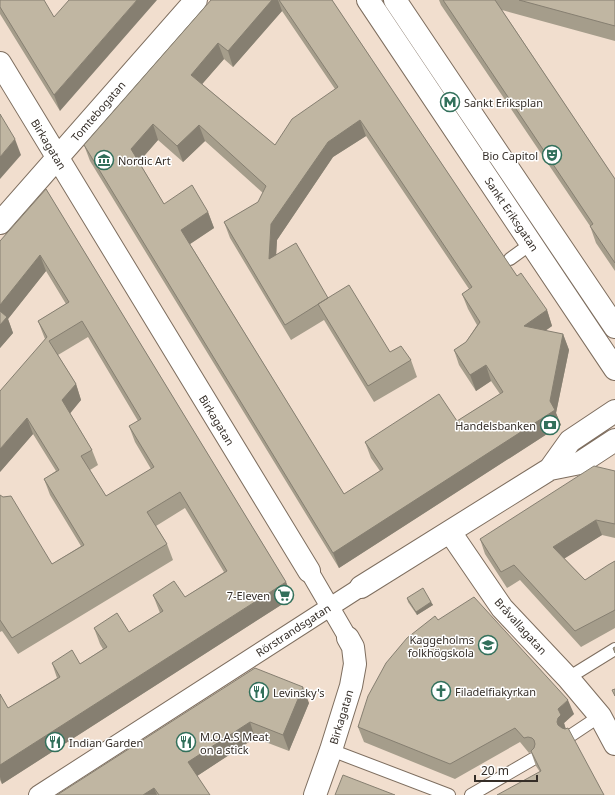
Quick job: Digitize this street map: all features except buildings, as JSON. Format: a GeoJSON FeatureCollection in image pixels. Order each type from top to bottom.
{"type":"FeatureCollection","features":[{"type":"Feature","properties":{"kind":"street","name":"Tomtebogatan"},"geometry":{"type":"LineString","coordinates":[[0,223],[196,0]]}},
{"type":"Feature","properties":{"kind":"street","name":"Sankt Eriksgatan"},"geometry":{"type":"LineString","coordinates":[[368,0],[615,369]]}},
{"type":"Feature","properties":{"kind":"street","name":"Sankt Eriksgatan"},"geometry":{"type":"LineString","coordinates":[[395,0],[615,327]]}},
{"type":"Feature","properties":{"kind":"street","name":"Birkagatan"},"geometry":{"type":"LineString","coordinates":[[0,63],[309,571],[353,648],[355,664],[351,686],[316,795]]}},
{"type":"Feature","properties":{"kind":"street","name":"Rörstrandsgatan"},"geometry":{"type":"LineString","coordinates":[[550,469],[570,441],[615,411]]}},
{"type":"Feature","properties":{"kind":"street","name":"Rörstrandsgatan"},"geometry":{"type":"LineString","coordinates":[[38,795],[330,606],[550,469],[580,463],[615,440]]}},
{"type":"Feature","properties":{"kind":"street","name":"Bråvallagatan"},"geometry":{"type":"LineString","coordinates":[[450,532],[502,608],[568,678],[600,716],[615,744]]}},
{"type":"Feature","properties":{"kind":"lane"},"geometry":{"type":"LineString","coordinates":[[510,259],[532,243]]}},
{"type":"Feature","properties":{"kind":"lane"},"geometry":{"type":"LineString","coordinates":[[568,678],[615,649]]}},
{"type":"Feature","properties":{"kind":"lane"},"geometry":{"type":"LineString","coordinates":[[570,736],[600,716]]}},
{"type":"Feature","properties":{"kind":"lane"},"geometry":{"type":"LineString","coordinates":[[331,750],[449,795]]}},
{"type":"Feature","properties":{"kind":"lane"},"geometry":{"type":"LineString","coordinates":[[471,795],[533,759]]}},
{"type":"Feature","properties":{"kind":"place","name":"Sankt Eriksplan"},"geometry":{"type":"Point","coordinates":[450,102]}},
{"type":"Feature","properties":{"kind":"place","name":"Bio Capitol"},"geometry":{"type":"Point","coordinates":[552,155]}},
{"type":"Feature","properties":{"kind":"place","name":"Nordic Art"},"geometry":{"type":"Point","coordinates":[104,160]}},
{"type":"Feature","properties":{"kind":"place","name":"Handelsbanken"},"geometry":{"type":"Point","coordinates":[550,425]}},
{"type":"Feature","properties":{"kind":"place","name":"7-Eleven"},"geometry":{"type":"Point","coordinates":[284,595]}},
{"type":"Feature","properties":{"kind":"place","name":"Kaggeholms folkhögskola"},"geometry":{"type":"Point","coordinates":[488,645]}},
{"type":"Feature","properties":{"kind":"place","name":"Filadelfiakyrkan"},"geometry":{"type":"Point","coordinates":[441,691]}},
{"type":"Feature","properties":{"kind":"place","name":"Levinsky's"},"geometry":{"type":"Point","coordinates":[259,692]}},
{"type":"Feature","properties":{"kind":"place","name":"Indian Garden"},"geometry":{"type":"Point","coordinates":[55,742]}},
{"type":"Feature","properties":{"kind":"place","name":"M.O.A.S Meat on a stick"},"geometry":{"type":"Point","coordinates":[186,742]}}]}
